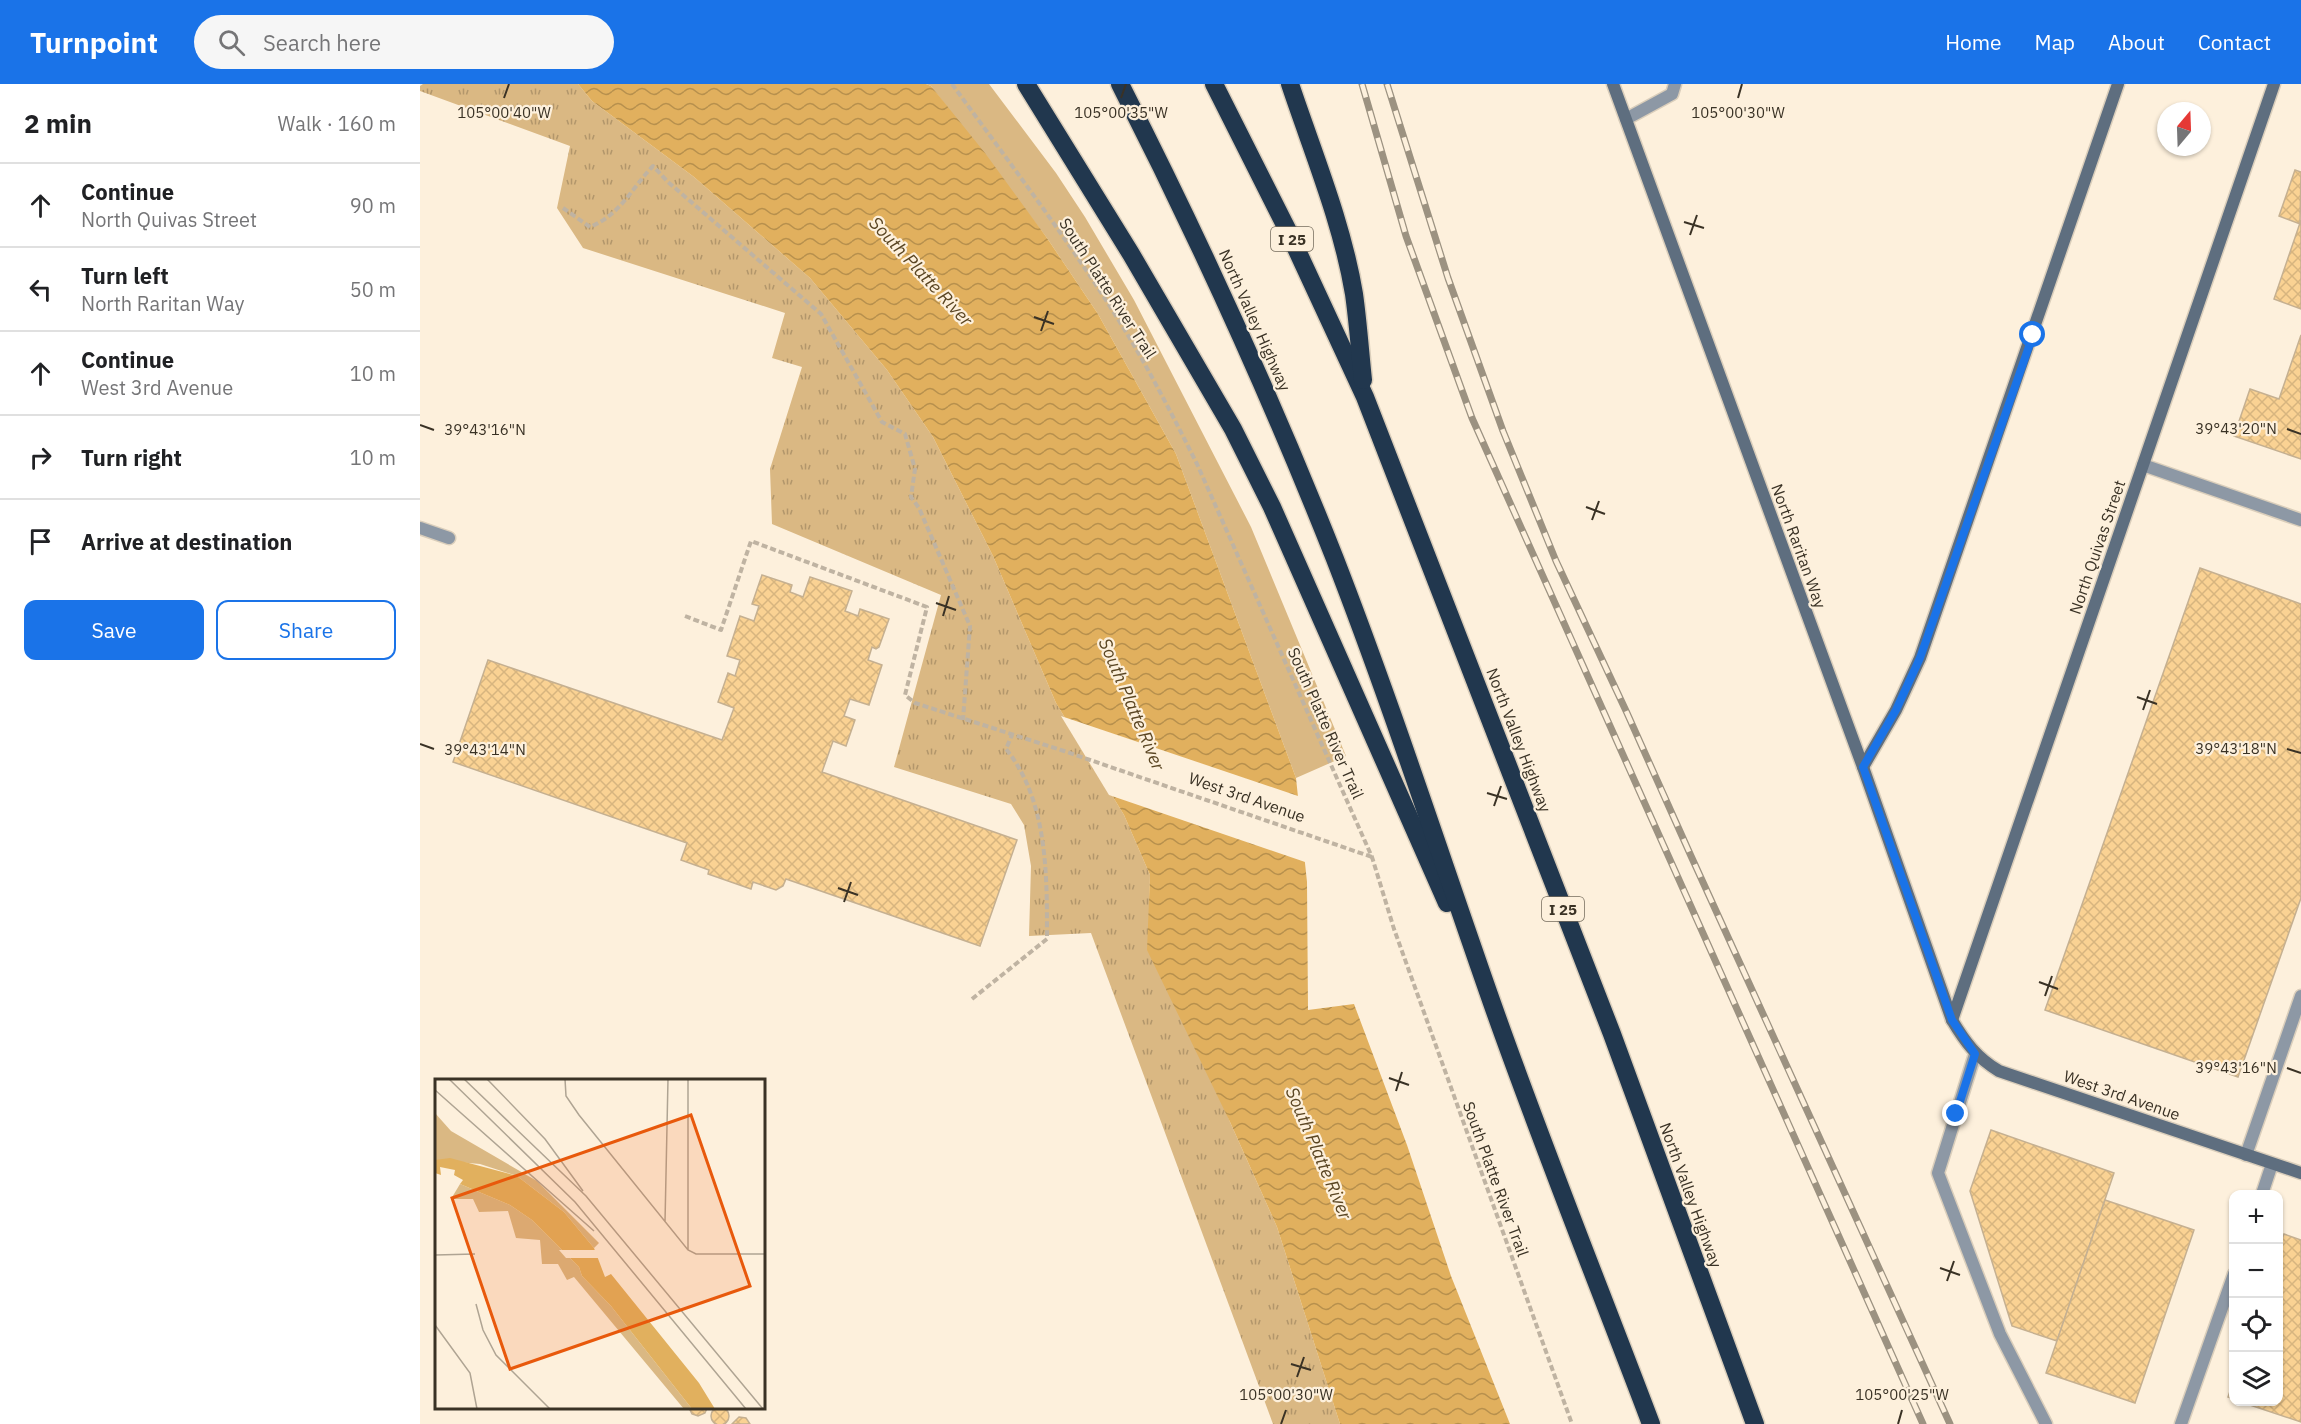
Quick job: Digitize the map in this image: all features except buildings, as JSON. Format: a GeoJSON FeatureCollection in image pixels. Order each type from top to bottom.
{"type":"FeatureCollection","features":[{"type":"Feature","properties":{"kind":"highway"},"geometry":{"type":"LineString","coordinates":[[1026,84],[1137,264],[1233,429],[1272,507],[1362,715],[1493,1006]]}},
{"type":"Feature","properties":{"kind":"highway","name":"North Valley Highway"},"geometry":{"type":"LineString","coordinates":[[1120,84],[1246,344],[1313,506],[1397,726],[1493,1006],[1651,1424]]}},
{"type":"Feature","properties":{"kind":"highway","name":"North Valley Highway"},"geometry":{"type":"LineString","coordinates":[[1214,84],[1289,233],[1365,397],[1612,1034],[1755,1424]]}},
{"type":"Feature","properties":{"kind":"highway"},"geometry":{"type":"LineString","coordinates":[[1290,84],[1346,260],[1354,294],[1365,397]]}},
{"type":"Feature","properties":{"kind":"street","name":"North Raritan Way"},"geometry":{"type":"LineString","coordinates":[[1613,84],[1863,767],[1952,1020]]}},
{"type":"Feature","properties":{"kind":"street"},"geometry":{"type":"LineString","coordinates":[[1626,119],[1672,94],[1675,84]]}},
{"type":"Feature","properties":{"kind":"street"},"geometry":{"type":"LineString","coordinates":[[1863,767],[1896,710],[1920,658],[2118,84]]}},
{"type":"Feature","properties":{"kind":"street","name":"North Quivas Street"},"geometry":{"type":"LineString","coordinates":[[1952,1020],[2274,84]]}},
{"type":"Feature","properties":{"kind":"street"},"geometry":{"type":"LineString","coordinates":[[2143,465],[2301,520]]}},
{"type":"Feature","properties":{"kind":"street"},"geometry":{"type":"LineString","coordinates":[[420,528],[449,538]]}},
{"type":"Feature","properties":{"kind":"street"},"geometry":{"type":"LineString","coordinates":[[2246,1155],[2301,996]]}},
{"type":"Feature","properties":{"kind":"street","name":"West 3rd Avenue"},"geometry":{"type":"LineString","coordinates":[[1952,1020],[1975,1054],[1999,1071],[2301,1173]]}},
{"type":"Feature","properties":{"kind":"street"},"geometry":{"type":"LineString","coordinates":[[1975,1054],[1938,1173],[2000,1334],[2046,1424]]}},
{"type":"Feature","properties":{"kind":"street"},"geometry":{"type":"LineString","coordinates":[[2263,1190],[2272,1164]]}},
{"type":"Feature","properties":{"kind":"street"},"geometry":{"type":"LineString","coordinates":[[2181,1424],[2229,1289]]}},
{"type":"Feature","properties":{"kind":"path","name":"South Platte River Trail"},"geometry":{"type":"LineString","coordinates":[[952,84],[1079,262],[1133,345],[1197,464],[1372,857],[1394,929],[1572,1424]]}},
{"type":"Feature","properties":{"kind":"path"},"geometry":{"type":"LineString","coordinates":[[563,208],[590,227],[600,223],[624,204],[639,181],[653,166],[668,182],[820,314],[882,422],[905,434],[915,469],[911,496],[919,508],[970,626],[963,720]]}},
{"type":"Feature","properties":{"kind":"path","name":"West 3rd Avenue"},"geometry":{"type":"LineString","coordinates":[[685,616],[721,630],[751,541],[927,607],[905,695],[915,703],[1064,751],[1372,857]]}},
{"type":"Feature","properties":{"kind":"path"},"geometry":{"type":"LineString","coordinates":[[972,999],[1047,939],[1047,885],[1036,810],[1019,765],[1006,749],[1012,735]]}},
{"type":"Feature","properties":{"kind":"green space"},"geometry":{"type":"Polygon","coordinates":[[[423,84],[578,84],[592,101],[694,177],[810,278],[887,370],[933,437],[993,556],[1056,703],[1124,815],[1150,875],[1149,907],[1230,1122],[1277,1227],[1340,1424],[1273,1424],[1091,933],[1029,936],[1031,866],[1024,825],[1011,804],[894,767],[941,595],[772,524],[770,469],[802,367],[772,358],[785,313],[583,248],[557,208],[570,146],[420,91],[420,86],[423,84]]]}},
{"type":"Feature","properties":{"kind":"green space"},"geometry":{"type":"Polygon","coordinates":[[[926,84],[989,84],[1056,173],[1085,217],[1134,300],[1251,527],[1346,756],[1296,778],[1176,454],[1098,314],[1047,238],[931,86],[926,84]]]}},
{"type":"Feature","properties":{"kind":"water","name":"South Platte River"},"geometry":{"type":"Polygon","coordinates":[[[578,84],[926,84],[931,86],[985,153],[1047,238],[1098,314],[1176,454],[1296,778],[1307,882],[1308,1010],[1354,1004],[1407,1145],[1451,1276],[1510,1424],[1340,1424],[1277,1227],[1230,1122],[1147,950],[1150,875],[1124,815],[1056,703],[993,556],[933,437],[887,370],[810,278],[694,177],[592,101],[578,84]]]}},
{"type":"Feature","properties":{"kind":"pier"},"geometry":{"type":"Polygon","coordinates":[[[1061,716],[1301,797],[1308,863],[1109,795],[1061,716]]]}},
{"type":"Feature","properties":{"kind":"railway"},"geometry":{"type":"LineString","coordinates":[[1362,84],[1406,236],[1472,418],[1923,1424]]}},
{"type":"Feature","properties":{"kind":"railway"},"geometry":{"type":"LineString","coordinates":[[1387,84],[1448,278],[1503,431],[1556,561],[1950,1424]]}},
{"type":"Feature","properties":{"kind":"route"},"geometry":{"type":"LineString","coordinates":[[1956,1114],[1975,1054],[1952,1020],[1863,767],[1905,694],[1920,658],[2033,335]]}}]}
